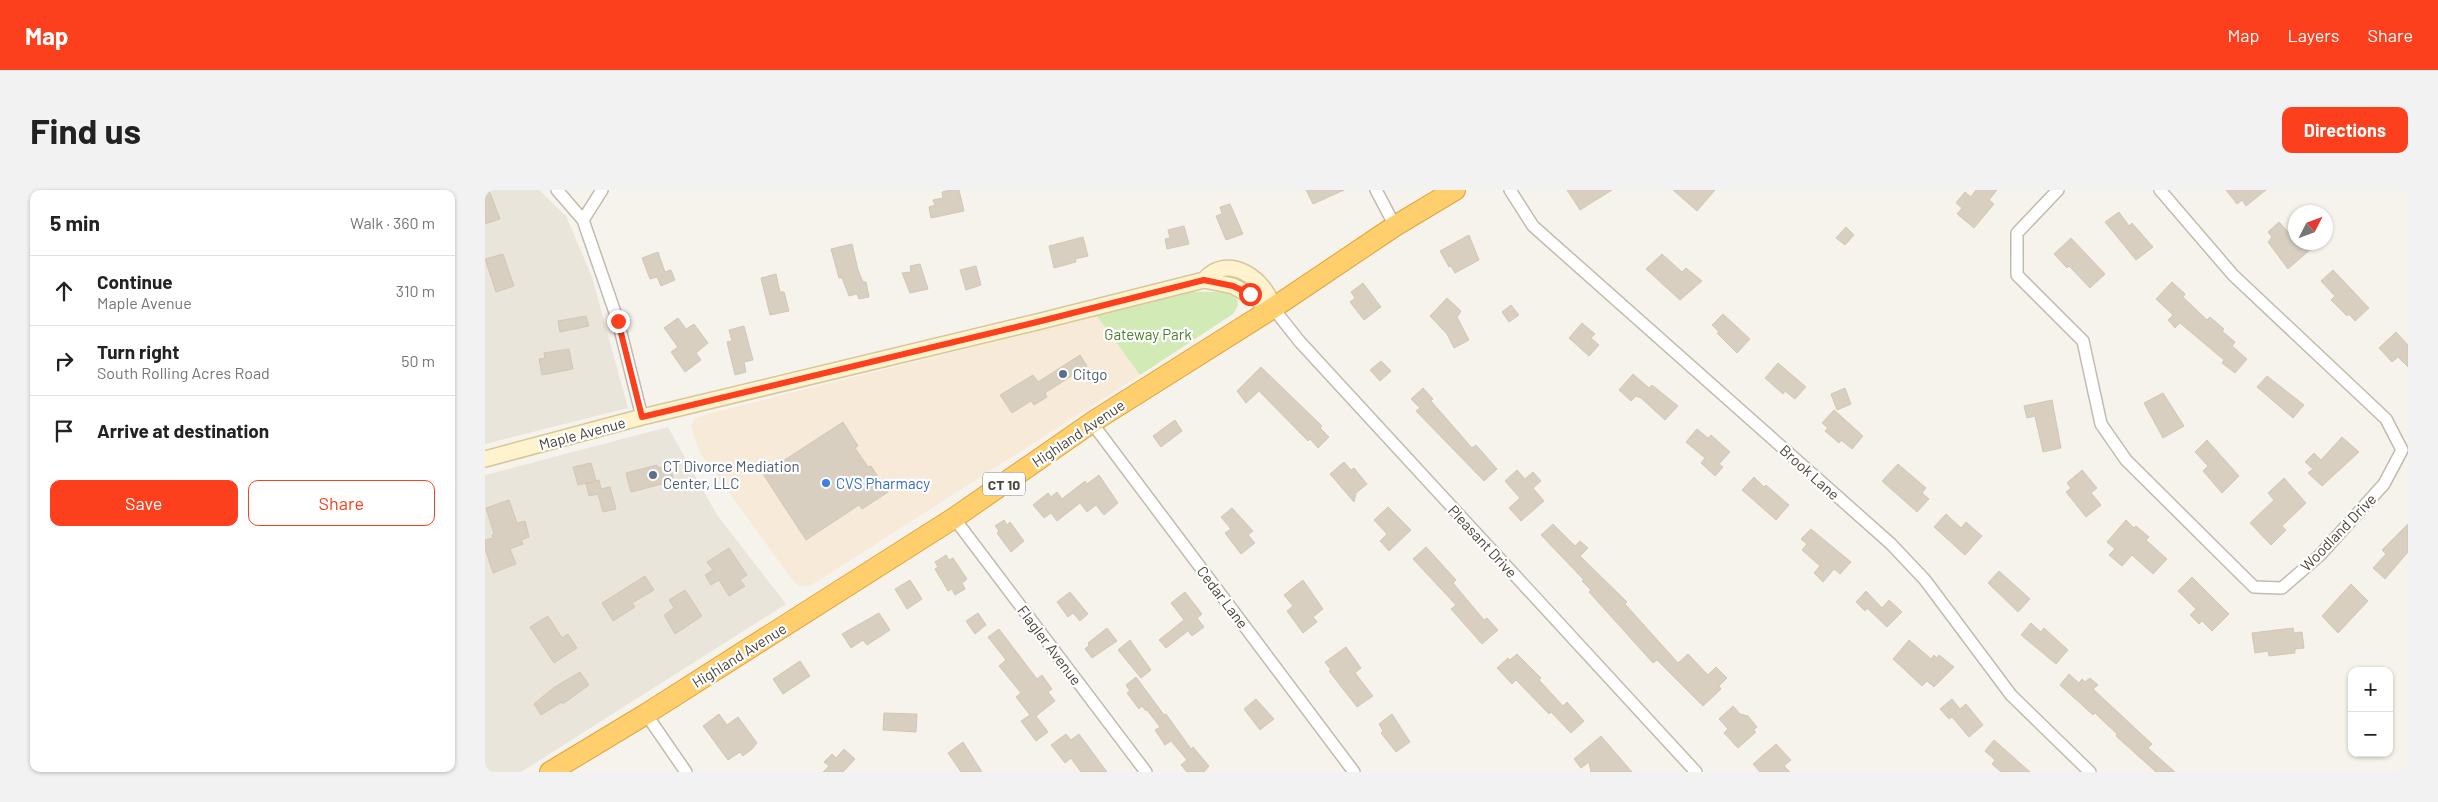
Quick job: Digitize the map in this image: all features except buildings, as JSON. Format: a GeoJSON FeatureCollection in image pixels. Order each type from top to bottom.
{"type":"FeatureCollection","features":[{"type":"Feature","properties":{"kind":"highway","name":"Highland Avenue"},"geometry":{"type":"LineString","coordinates":[[550,772],[646,714],[954,518],[1092,423],[1273,308],[1395,226],[1455,190]]}},
{"type":"Feature","properties":{"kind":"street"},"geometry":{"type":"LineString","coordinates":[[557,190],[583,220],[618,321],[642,417]]}},
{"type":"Feature","properties":{"kind":"street"},"geometry":{"type":"LineString","coordinates":[[583,220],[602,190]]}},
{"type":"Feature","properties":{"kind":"street"},"geometry":{"type":"LineString","coordinates":[[1375,190],[1395,226]]}},
{"type":"Feature","properties":{"kind":"street","name":"Brook Lane"},"geometry":{"type":"LineString","coordinates":[[1510,190],[1533,226],[1891,544],[1925,580],[2011,695],[2090,772]]}},
{"type":"Feature","properties":{"kind":"street","name":"Woodland Drive"},"geometry":{"type":"LineString","coordinates":[[2058,190],[2017,233],[2017,275],[2083,341],[2101,424],[2125,460],[2254,587],[2282,588],[2320,555],[2384,484],[2402,450],[2386,419],[2233,275],[2160,190]]}},
{"type":"Feature","properties":{"kind":"street","name":"Maple Avenue"},"geometry":{"type":"LineString","coordinates":[[485,460],[642,417],[1204,280],[1243,290],[1273,308]]}},
{"type":"Feature","properties":{"kind":"street","name":"Pleasant Drive"},"geometry":{"type":"LineString","coordinates":[[1273,308],[1300,342],[1696,772]]}},
{"type":"Feature","properties":{"kind":"street","name":"Cedar Lane"},"geometry":{"type":"LineString","coordinates":[[1092,423],[1354,772]]}},
{"type":"Feature","properties":{"kind":"street","name":"Flagler Avenue"},"geometry":{"type":"LineString","coordinates":[[954,518],[1146,772]]}},
{"type":"Feature","properties":{"kind":"street"},"geometry":{"type":"LineString","coordinates":[[646,714],[686,772]]}},
{"type":"Feature","properties":{"kind":"shaded area"},"geometry":{"type":"Polygon","coordinates":[[[485,190],[539,190],[566,216],[592,277],[628,408],[485,444],[485,190]]]}},
{"type":"Feature","properties":{"kind":"shaded area"},"geometry":{"type":"Polygon","coordinates":[[[1097,316],[1140,375],[810,586],[799,586],[791,578],[700,453],[694,436],[691,425],[695,419],[707,414],[1097,316]]]}},
{"type":"Feature","properties":{"kind":"shaded area"},"geometry":{"type":"Polygon","coordinates":[[[668,427],[717,515],[786,604],[521,772],[485,772],[485,475],[668,427]]]}},
{"type":"Feature","properties":{"kind":"green space","name":"Gateway Park"},"geometry":{"type":"Polygon","coordinates":[[[1191,292],[1224,293],[1237,300],[1238,306],[1233,314],[1140,375],[1097,316],[1191,292]]]}},
{"type":"Feature","properties":{"kind":"place","name":"Citgo"},"geometry":{"type":"Point","coordinates":[1063,374]}},
{"type":"Feature","properties":{"kind":"place","name":"CT Divorce Mediation Center, LLC"},"geometry":{"type":"Point","coordinates":[653,475]}},
{"type":"Feature","properties":{"kind":"place","name":"CVS Pharmacy"},"geometry":{"type":"Point","coordinates":[826,483]}},
{"type":"Feature","properties":{"kind":"route"},"geometry":{"type":"LineString","coordinates":[[618,321],[642,417],[1204,280],[1233,286],[1250,294]]}}]}
